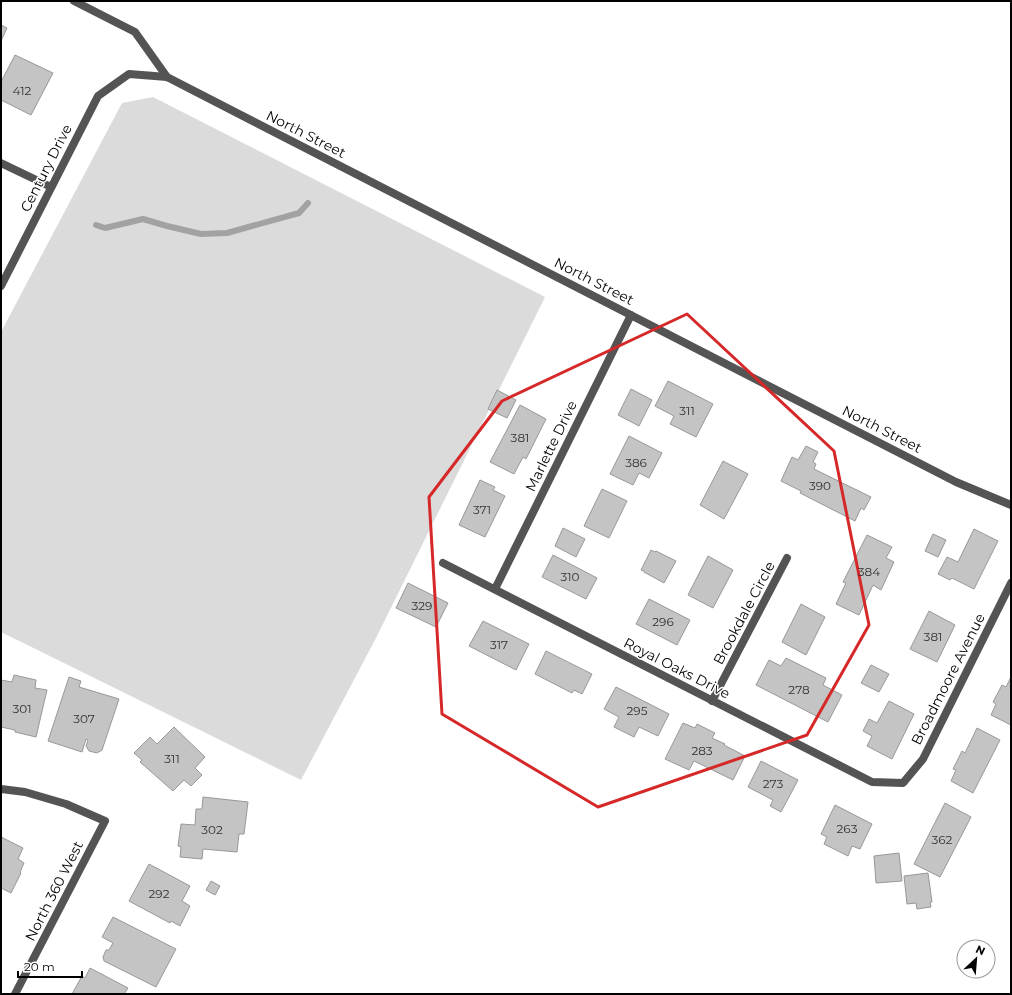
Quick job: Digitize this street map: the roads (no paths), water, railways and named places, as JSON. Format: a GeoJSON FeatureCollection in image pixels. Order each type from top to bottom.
{"type":"FeatureCollection","features":[{"type":"Feature","properties":{"kind":"street","name":"North Street"},"geometry":{"type":"LineString","coordinates":[[74,1],[135,32],[167,77]]}},
{"type":"Feature","properties":{"kind":"street","name":"North Street"},"geometry":{"type":"LineString","coordinates":[[129,74],[167,77],[956,482],[1011,505]]}},
{"type":"Feature","properties":{"kind":"street","name":"Century Drive"},"geometry":{"type":"LineString","coordinates":[[1,286],[98,96],[129,74]]}},
{"type":"Feature","properties":{"kind":"street"},"geometry":{"type":"LineString","coordinates":[[1,163],[51,187]]}},
{"type":"Feature","properties":{"kind":"street","name":"Marlette Drive"},"geometry":{"type":"LineString","coordinates":[[494,589],[631,315]]}},
{"type":"Feature","properties":{"kind":"street","name":"Brookdale Circle"},"geometry":{"type":"LineString","coordinates":[[712,701],[787,558]]}},
{"type":"Feature","properties":{"kind":"street","name":"Royal Oaks Drive"},"geometry":{"type":"LineString","coordinates":[[443,563],[872,782],[903,783]]}},
{"type":"Feature","properties":{"kind":"street","name":"Broadmoore Avenue"},"geometry":{"type":"LineString","coordinates":[[903,783],[923,759],[1011,583]]}},
{"type":"Feature","properties":{"kind":"street","name":"North 360 West"},"geometry":{"type":"LineString","coordinates":[[1,789],[25,792],[66,804],[105,821],[15,994]]}},
{"type":"Feature","properties":{"kind":"waterway"},"geometry":{"type":"LineString","coordinates":[[96,225],[105,228],[143,219],[201,234],[227,233],[299,213],[308,203]]}}]}
